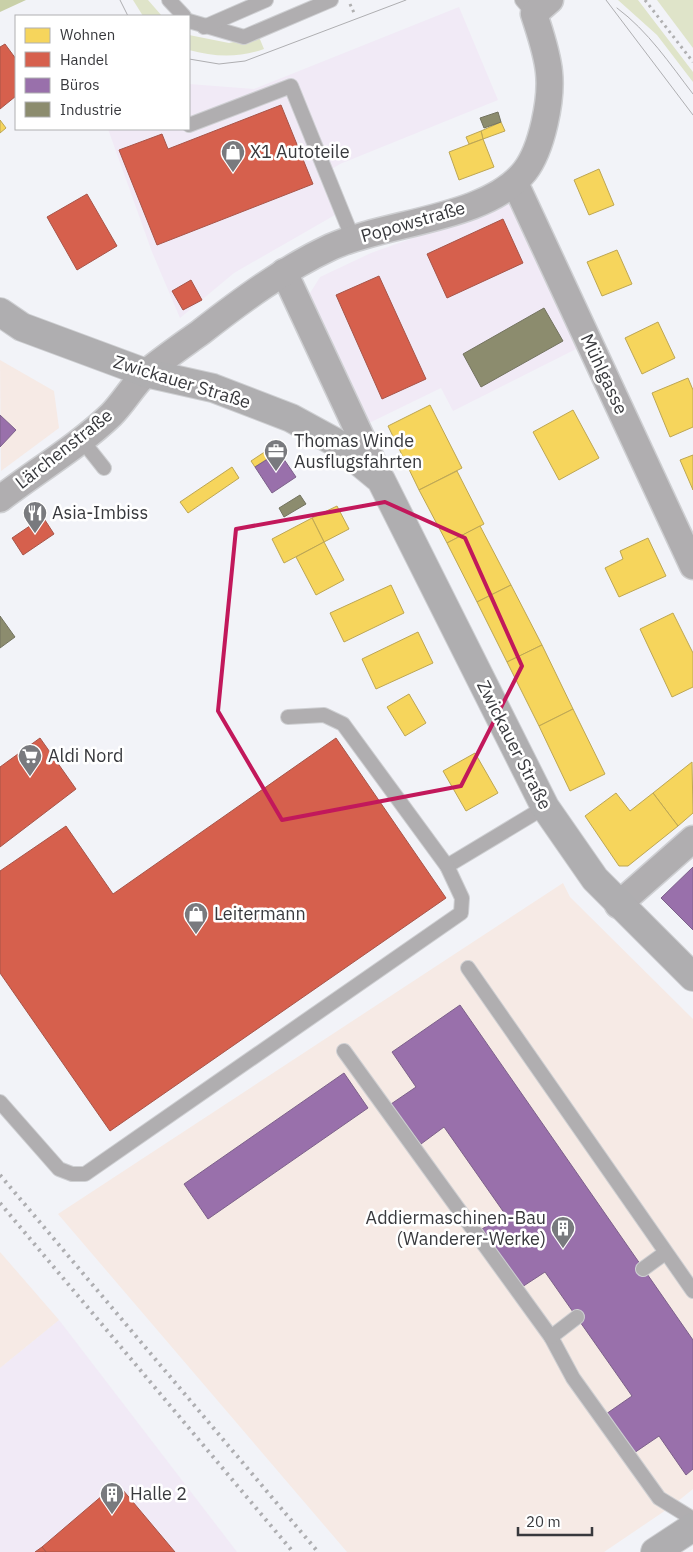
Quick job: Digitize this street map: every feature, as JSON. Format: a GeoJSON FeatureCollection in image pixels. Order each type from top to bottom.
{"type":"FeatureCollection","features":[{"type":"Feature","properties":{"kind":"main road","name":"Zwickauer Straße"},"geometry":{"type":"LineString","coordinates":[[0,312],[22,327],[146,373],[213,388],[291,418],[335,442],[381,480],[545,807],[594,879],[618,905],[693,977]]}},
{"type":"Feature","properties":{"kind":"main road"},"geometry":{"type":"LineString","coordinates":[[655,1552],[693,1527]]}},
{"type":"Feature","properties":{"kind":"street","name":"Popowstraße"},"geometry":{"type":"LineString","coordinates":[[146,373],[284,272],[332,246],[467,207],[495,196],[514,183],[526,170],[536,152],[546,110],[549,74],[535,5]]}},
{"type":"Feature","properties":{"kind":"street","name":"Mühlgasse"},"geometry":{"type":"LineString","coordinates":[[514,183],[693,566]]}},
{"type":"Feature","properties":{"kind":"street","name":"Zwickauer Straße"},"geometry":{"type":"LineString","coordinates":[[284,272],[381,480]]}},
{"type":"Feature","properties":{"kind":"street","name":"Lärchenstraße"},"geometry":{"type":"LineString","coordinates":[[0,499],[112,414],[146,373]]}},
{"type":"Feature","properties":{"kind":"street"},"geometry":{"type":"LineString","coordinates":[[618,905],[693,839]]}},
{"type":"Feature","properties":{"kind":"lane"},"geometry":{"type":"LineString","coordinates":[[169,0],[183,15]]}},
{"type":"Feature","properties":{"kind":"lane"},"geometry":{"type":"LineString","coordinates":[[204,27],[266,0]]}},
{"type":"Feature","properties":{"kind":"lane"},"geometry":{"type":"LineString","coordinates":[[190,21],[244,37],[331,0]]}},
{"type":"Feature","properties":{"kind":"lane"},"geometry":{"type":"LineString","coordinates":[[190,125],[291,86],[354,239]]}},
{"type":"Feature","properties":{"kind":"lane"},"geometry":{"type":"LineString","coordinates":[[80,439],[104,468]]}},
{"type":"Feature","properties":{"kind":"lane"},"geometry":{"type":"LineString","coordinates":[[0,1102],[59,1169],[72,1174],[85,1174],[461,913],[462,898],[447,866],[343,724],[324,715],[288,717]]}},
{"type":"Feature","properties":{"kind":"lane"},"geometry":{"type":"LineString","coordinates":[[447,866],[545,807]]}},
{"type":"Feature","properties":{"kind":"lane"},"geometry":{"type":"LineString","coordinates":[[468,968],[693,1291]]}},
{"type":"Feature","properties":{"kind":"lane"},"geometry":{"type":"LineString","coordinates":[[344,1051],[551,1337],[573,1378],[659,1498],[693,1519]]}},
{"type":"Feature","properties":{"kind":"lane"},"geometry":{"type":"LineString","coordinates":[[644,1269],[665,1253]]}},
{"type":"Feature","properties":{"kind":"lane"},"geometry":{"type":"LineString","coordinates":[[551,1337],[577,1317]]}},
{"type":"Feature","properties":{"kind":"path"},"geometry":{"type":"LineString","coordinates":[[645,0],[693,62]]}},
{"type":"Feature","properties":{"kind":"path"},"geometry":{"type":"LineString","coordinates":[[349,3],[355,15]]}},
{"type":"Feature","properties":{"kind":"highlighted area"},"geometry":{"type":"Polygon","coordinates":[[[385,502],[465,538],[522,666],[461,786],[282,820],[218,711],[236,529],[385,502]]]}},
{"type":"Feature","properties":{"kind":"shaded area"},"geometry":{"type":"Polygon","coordinates":[[[459,7],[498,100],[340,164],[319,177],[335,215],[234,273],[180,318],[152,252],[108,130],[190,130],[190,84],[254,89],[459,7]]]}},
{"type":"Feature","properties":{"kind":"shaded area"},"geometry":{"type":"Polygon","coordinates":[[[516,201],[582,346],[453,411],[441,388],[365,425],[307,298],[320,277],[371,253],[516,201]]]}},
{"type":"Feature","properties":{"kind":"shaded area"},"geometry":{"type":"Polygon","coordinates":[[[0,360],[54,391],[59,428],[1,471],[0,360]]]}},
{"type":"Feature","properties":{"kind":"shaded area"},"geometry":{"type":"Polygon","coordinates":[[[563,883],[570,897],[693,1019],[693,1489],[672,1506],[604,1552],[347,1552],[58,1214],[563,883]]]}},
{"type":"Feature","properties":{"kind":"shaded area"},"geometry":{"type":"Polygon","coordinates":[[[0,1252],[59,1320],[0,1368],[0,1252]]]}},
{"type":"Feature","properties":{"kind":"shaded area"},"geometry":{"type":"Polygon","coordinates":[[[59,1320],[237,1552],[0,1552],[0,1368],[59,1320]]]}},
{"type":"Feature","properties":{"kind":"green space"},"geometry":{"type":"Polygon","coordinates":[[[0,0],[26,0],[0,12],[0,0]]]}},
{"type":"Feature","properties":{"kind":"green space"},"geometry":{"type":"Polygon","coordinates":[[[133,0],[148,0],[161,15],[142,15],[133,0]]]}},
{"type":"Feature","properties":{"kind":"green space"},"geometry":{"type":"Polygon","coordinates":[[[618,0],[638,0],[693,72],[693,82],[657,35],[618,0]]]}},
{"type":"Feature","properties":{"kind":"green space"},"geometry":{"type":"Polygon","coordinates":[[[657,0],[693,0],[693,48],[657,0]]]}},
{"type":"Feature","properties":{"kind":"green space"},"geometry":{"type":"Polygon","coordinates":[[[190,35],[229,43],[259,37],[264,49],[236,55],[190,50],[190,35]]]}},
{"type":"Feature","properties":{"kind":"building: Wohnen"},"geometry":{"type":"Polygon","coordinates":[[[0,120],[6,128],[0,133],[0,120]]]}},
{"type":"Feature","properties":{"kind":"building: Wohnen"},"geometry":{"type":"Polygon","coordinates":[[[501,122],[505,131],[483,139],[481,131],[501,122]]]}},
{"type":"Feature","properties":{"kind":"building: Wohnen"},"geometry":{"type":"Polygon","coordinates":[[[481,131],[483,139],[469,144],[466,137],[481,131]]]}},
{"type":"Feature","properties":{"kind":"building: Wohnen"},"geometry":{"type":"Polygon","coordinates":[[[483,139],[494,167],[459,180],[449,152],[483,139]]]}},
{"type":"Feature","properties":{"kind":"building: Wohnen"},"geometry":{"type":"Polygon","coordinates":[[[599,169],[614,205],[589,215],[574,180],[599,169]]]}},
{"type":"Feature","properties":{"kind":"building: Wohnen"},"geometry":{"type":"Polygon","coordinates":[[[617,250],[632,284],[602,296],[587,262],[617,250]]]}},
{"type":"Feature","properties":{"kind":"building: Wohnen"},"geometry":{"type":"Polygon","coordinates":[[[658,322],[675,358],[642,374],[625,338],[658,322]]]}},
{"type":"Feature","properties":{"kind":"building: Wohnen"},"geometry":{"type":"Polygon","coordinates":[[[688,378],[693,390],[693,427],[670,437],[652,393],[688,378]]]}},
{"type":"Feature","properties":{"kind":"building: Wohnen"},"geometry":{"type":"Polygon","coordinates":[[[430,405],[462,468],[419,490],[388,426],[430,405]]]}},
{"type":"Feature","properties":{"kind":"building: Wohnen"},"geometry":{"type":"Polygon","coordinates":[[[573,410],[599,458],[559,480],[533,432],[573,410]]]}},
{"type":"Feature","properties":{"kind":"building: Wohnen"},"geometry":{"type":"Polygon","coordinates":[[[266,451],[270,457],[255,467],[251,461],[266,451]]]}},
{"type":"Feature","properties":{"kind":"building: Wohnen"},"geometry":{"type":"Polygon","coordinates":[[[693,455],[693,490],[680,460],[693,455]]]}},
{"type":"Feature","properties":{"kind":"building: Wohnen"},"geometry":{"type":"Polygon","coordinates":[[[232,467],[239,478],[188,513],[180,502],[232,467]]]}},
{"type":"Feature","properties":{"kind":"building: Wohnen"},"geometry":{"type":"Polygon","coordinates":[[[457,471],[484,524],[447,543],[419,490],[457,471]]]}},
{"type":"Feature","properties":{"kind":"building: Wohnen"},"geometry":{"type":"Polygon","coordinates":[[[337,506],[349,529],[324,542],[312,518],[337,506]]]}},
{"type":"Feature","properties":{"kind":"building: Wohnen"},"geometry":{"type":"Polygon","coordinates":[[[312,518],[324,542],[284,563],[272,539],[312,518]]]}},
{"type":"Feature","properties":{"kind":"building: Wohnen"},"geometry":{"type":"Polygon","coordinates":[[[480,526],[511,585],[477,602],[447,543],[480,526]]]}},
{"type":"Feature","properties":{"kind":"building: Wohnen"},"geometry":{"type":"Polygon","coordinates":[[[648,538],[666,576],[619,597],[605,568],[623,559],[620,551],[648,538]]]}},
{"type":"Feature","properties":{"kind":"building: Wohnen"},"geometry":{"type":"Polygon","coordinates":[[[324,542],[344,580],[316,595],[296,557],[324,542]]]}},
{"type":"Feature","properties":{"kind":"building: Wohnen"},"geometry":{"type":"Polygon","coordinates":[[[391,585],[404,613],[344,642],[330,613],[391,585]]]}},
{"type":"Feature","properties":{"kind":"building: Wohnen"},"geometry":{"type":"Polygon","coordinates":[[[511,585],[542,645],[507,662],[477,602],[511,585]]]}},
{"type":"Feature","properties":{"kind":"building: Wohnen"},"geometry":{"type":"Polygon","coordinates":[[[673,613],[693,653],[693,687],[672,697],[640,629],[673,613]]]}},
{"type":"Feature","properties":{"kind":"building: Wohnen"},"geometry":{"type":"Polygon","coordinates":[[[418,632],[433,663],[376,689],[362,659],[418,632]]]}},
{"type":"Feature","properties":{"kind":"building: Wohnen"},"geometry":{"type":"Polygon","coordinates":[[[542,645],[573,709],[539,726],[507,662],[542,645]]]}},
{"type":"Feature","properties":{"kind":"building: Wohnen"},"geometry":{"type":"Polygon","coordinates":[[[409,694],[426,723],[405,736],[387,707],[409,694]]]}},
{"type":"Feature","properties":{"kind":"building: Wohnen"},"geometry":{"type":"Polygon","coordinates":[[[573,709],[605,774],[570,791],[539,726],[573,709]]]}},
{"type":"Feature","properties":{"kind":"building: Wohnen"},"geometry":{"type":"Polygon","coordinates":[[[475,753],[498,793],[466,811],[443,771],[475,753]]]}},
{"type":"Feature","properties":{"kind":"building: Wohnen"},"geometry":{"type":"Polygon","coordinates":[[[692,762],[693,813],[678,826],[653,793],[692,762]]]}},
{"type":"Feature","properties":{"kind":"building: Wohnen"},"geometry":{"type":"Polygon","coordinates":[[[616,793],[630,811],[653,793],[678,826],[628,866],[619,866],[585,816],[616,793]]]}},
{"type":"Feature","properties":{"kind":"building: Handel"},"geometry":{"type":"Polygon","coordinates":[[[5,44],[15,58],[15,97],[0,109],[0,47],[5,44]]]}},
{"type":"Feature","properties":{"kind":"building: Handel"},"geometry":{"type":"Polygon","coordinates":[[[281,105],[313,184],[157,245],[119,150],[162,134],[168,149],[281,105]]]}},
{"type":"Feature","properties":{"kind":"building: Handel"},"geometry":{"type":"Polygon","coordinates":[[[87,194],[117,246],[77,270],[47,217],[87,194]]]}},
{"type":"Feature","properties":{"kind":"building: Handel"},"geometry":{"type":"Polygon","coordinates":[[[503,219],[523,263],[447,298],[427,254],[503,219]]]}},
{"type":"Feature","properties":{"kind":"building: Handel"},"geometry":{"type":"Polygon","coordinates":[[[379,276],[426,379],[382,399],[336,295],[379,276]]]}},
{"type":"Feature","properties":{"kind":"building: Handel"},"geometry":{"type":"Polygon","coordinates":[[[191,280],[202,300],[183,310],[172,291],[191,280]]]}},
{"type":"Feature","properties":{"kind":"building: Handel"},"geometry":{"type":"Polygon","coordinates":[[[43,517],[54,534],[23,555],[12,538],[43,517]]]}},
{"type":"Feature","properties":{"kind":"building: Handel"},"geometry":{"type":"Polygon","coordinates":[[[40,738],[76,789],[0,847],[0,767],[40,738]]]}},
{"type":"Feature","properties":{"kind":"building: Handel","name":"Leitermann"},"geometry":{"type":"Polygon","coordinates":[[[336,738],[446,898],[110,1131],[0,973],[0,871],[66,826],[113,894],[336,738]]]}},
{"type":"Feature","properties":{"kind":"building: Handel","name":"Halle 2"},"geometry":{"type":"Polygon","coordinates":[[[117,1483],[175,1552],[46,1552],[42,1547],[117,1483]]]}},
{"type":"Feature","properties":{"kind":"building: Handel"},"geometry":{"type":"Polygon","coordinates":[[[42,1547],[46,1552],[35,1552],[42,1547]]]}},
{"type":"Feature","properties":{"kind":"building: Büros"},"geometry":{"type":"Polygon","coordinates":[[[0,415],[16,430],[0,447],[0,415]]]}},
{"type":"Feature","properties":{"kind":"building: Büros","name":"Thomas Winde Ausflugsfahrten"},"geometry":{"type":"Polygon","coordinates":[[[279,452],[296,477],[272,493],[255,467],[279,452]]]}},
{"type":"Feature","properties":{"kind":"building: Büros"},"geometry":{"type":"Polygon","coordinates":[[[693,867],[693,930],[661,898],[693,867]]]}},
{"type":"Feature","properties":{"kind":"building: Büros","name":"Addiermaschinen-Bau (Wanderer-Werke)"},"geometry":{"type":"Polygon","coordinates":[[[460,1005],[693,1340],[693,1469],[686,1475],[659,1436],[634,1453],[606,1414],[632,1396],[545,1272],[522,1287],[482,1229],[505,1214],[444,1127],[421,1144],[391,1104],[416,1087],[392,1052],[460,1005]]]}},
{"type":"Feature","properties":{"kind":"building: Büros"},"geometry":{"type":"Polygon","coordinates":[[[344,1073],[368,1108],[208,1219],[184,1184],[344,1073]]]}},
{"type":"Feature","properties":{"kind":"building: Industrie"},"geometry":{"type":"Polygon","coordinates":[[[498,112],[501,122],[484,128],[480,118],[498,112]]]}},
{"type":"Feature","properties":{"kind":"building: Industrie"},"geometry":{"type":"Polygon","coordinates":[[[544,308],[563,341],[481,387],[463,354],[544,308]]]}},
{"type":"Feature","properties":{"kind":"building: Industrie"},"geometry":{"type":"Polygon","coordinates":[[[300,495],[306,504],[284,517],[279,508],[300,495]]]}},
{"type":"Feature","properties":{"kind":"building: Industrie"},"geometry":{"type":"Polygon","coordinates":[[[0,616],[15,637],[0,648],[0,616]]]}},
{"type":"Feature","properties":{"kind":"tram line"},"geometry":{"type":"LineString","coordinates":[[120,0],[128,15]]}},
{"type":"Feature","properties":{"kind":"tram line"},"geometry":{"type":"LineString","coordinates":[[190,59],[219,64],[245,61],[406,0]]}},
{"type":"Feature","properties":{"kind":"tram line"},"geometry":{"type":"LineString","coordinates":[[606,0],[693,115]]}},
{"type":"Feature","properties":{"kind":"tram line"},"geometry":{"type":"LineString","coordinates":[[617,8],[649,37],[693,94]]}},
{"type":"Feature","properties":{"kind":"railway"},"geometry":{"type":"LineString","coordinates":[[0,1175],[318,1552]]}},
{"type":"Feature","properties":{"kind":"railway"},"geometry":{"type":"LineString","coordinates":[[0,1203],[293,1552]]}},
{"type":"Feature","properties":{"kind":"place","name":"X1 Autoteile"},"geometry":{"type":"Point","coordinates":[233,173]}},
{"type":"Feature","properties":{"kind":"place","name":"Thomas Winde Ausflugsfahrten"},"geometry":{"type":"Point","coordinates":[276,472]}},
{"type":"Feature","properties":{"kind":"place","name":"Asia-Imbiss"},"geometry":{"type":"Point","coordinates":[35,534]}},
{"type":"Feature","properties":{"kind":"place","name":"Aldi Nord"},"geometry":{"type":"Point","coordinates":[30,777]}},
{"type":"Feature","properties":{"kind":"place","name":"Leitermann"},"geometry":{"type":"Point","coordinates":[196,935]}},
{"type":"Feature","properties":{"kind":"place","name":"Addiermaschinen-Bau (Wanderer-Werke)"},"geometry":{"type":"Point","coordinates":[563,1249]}},
{"type":"Feature","properties":{"kind":"place","name":"Halle 2"},"geometry":{"type":"Point","coordinates":[112,1515]}}]}
